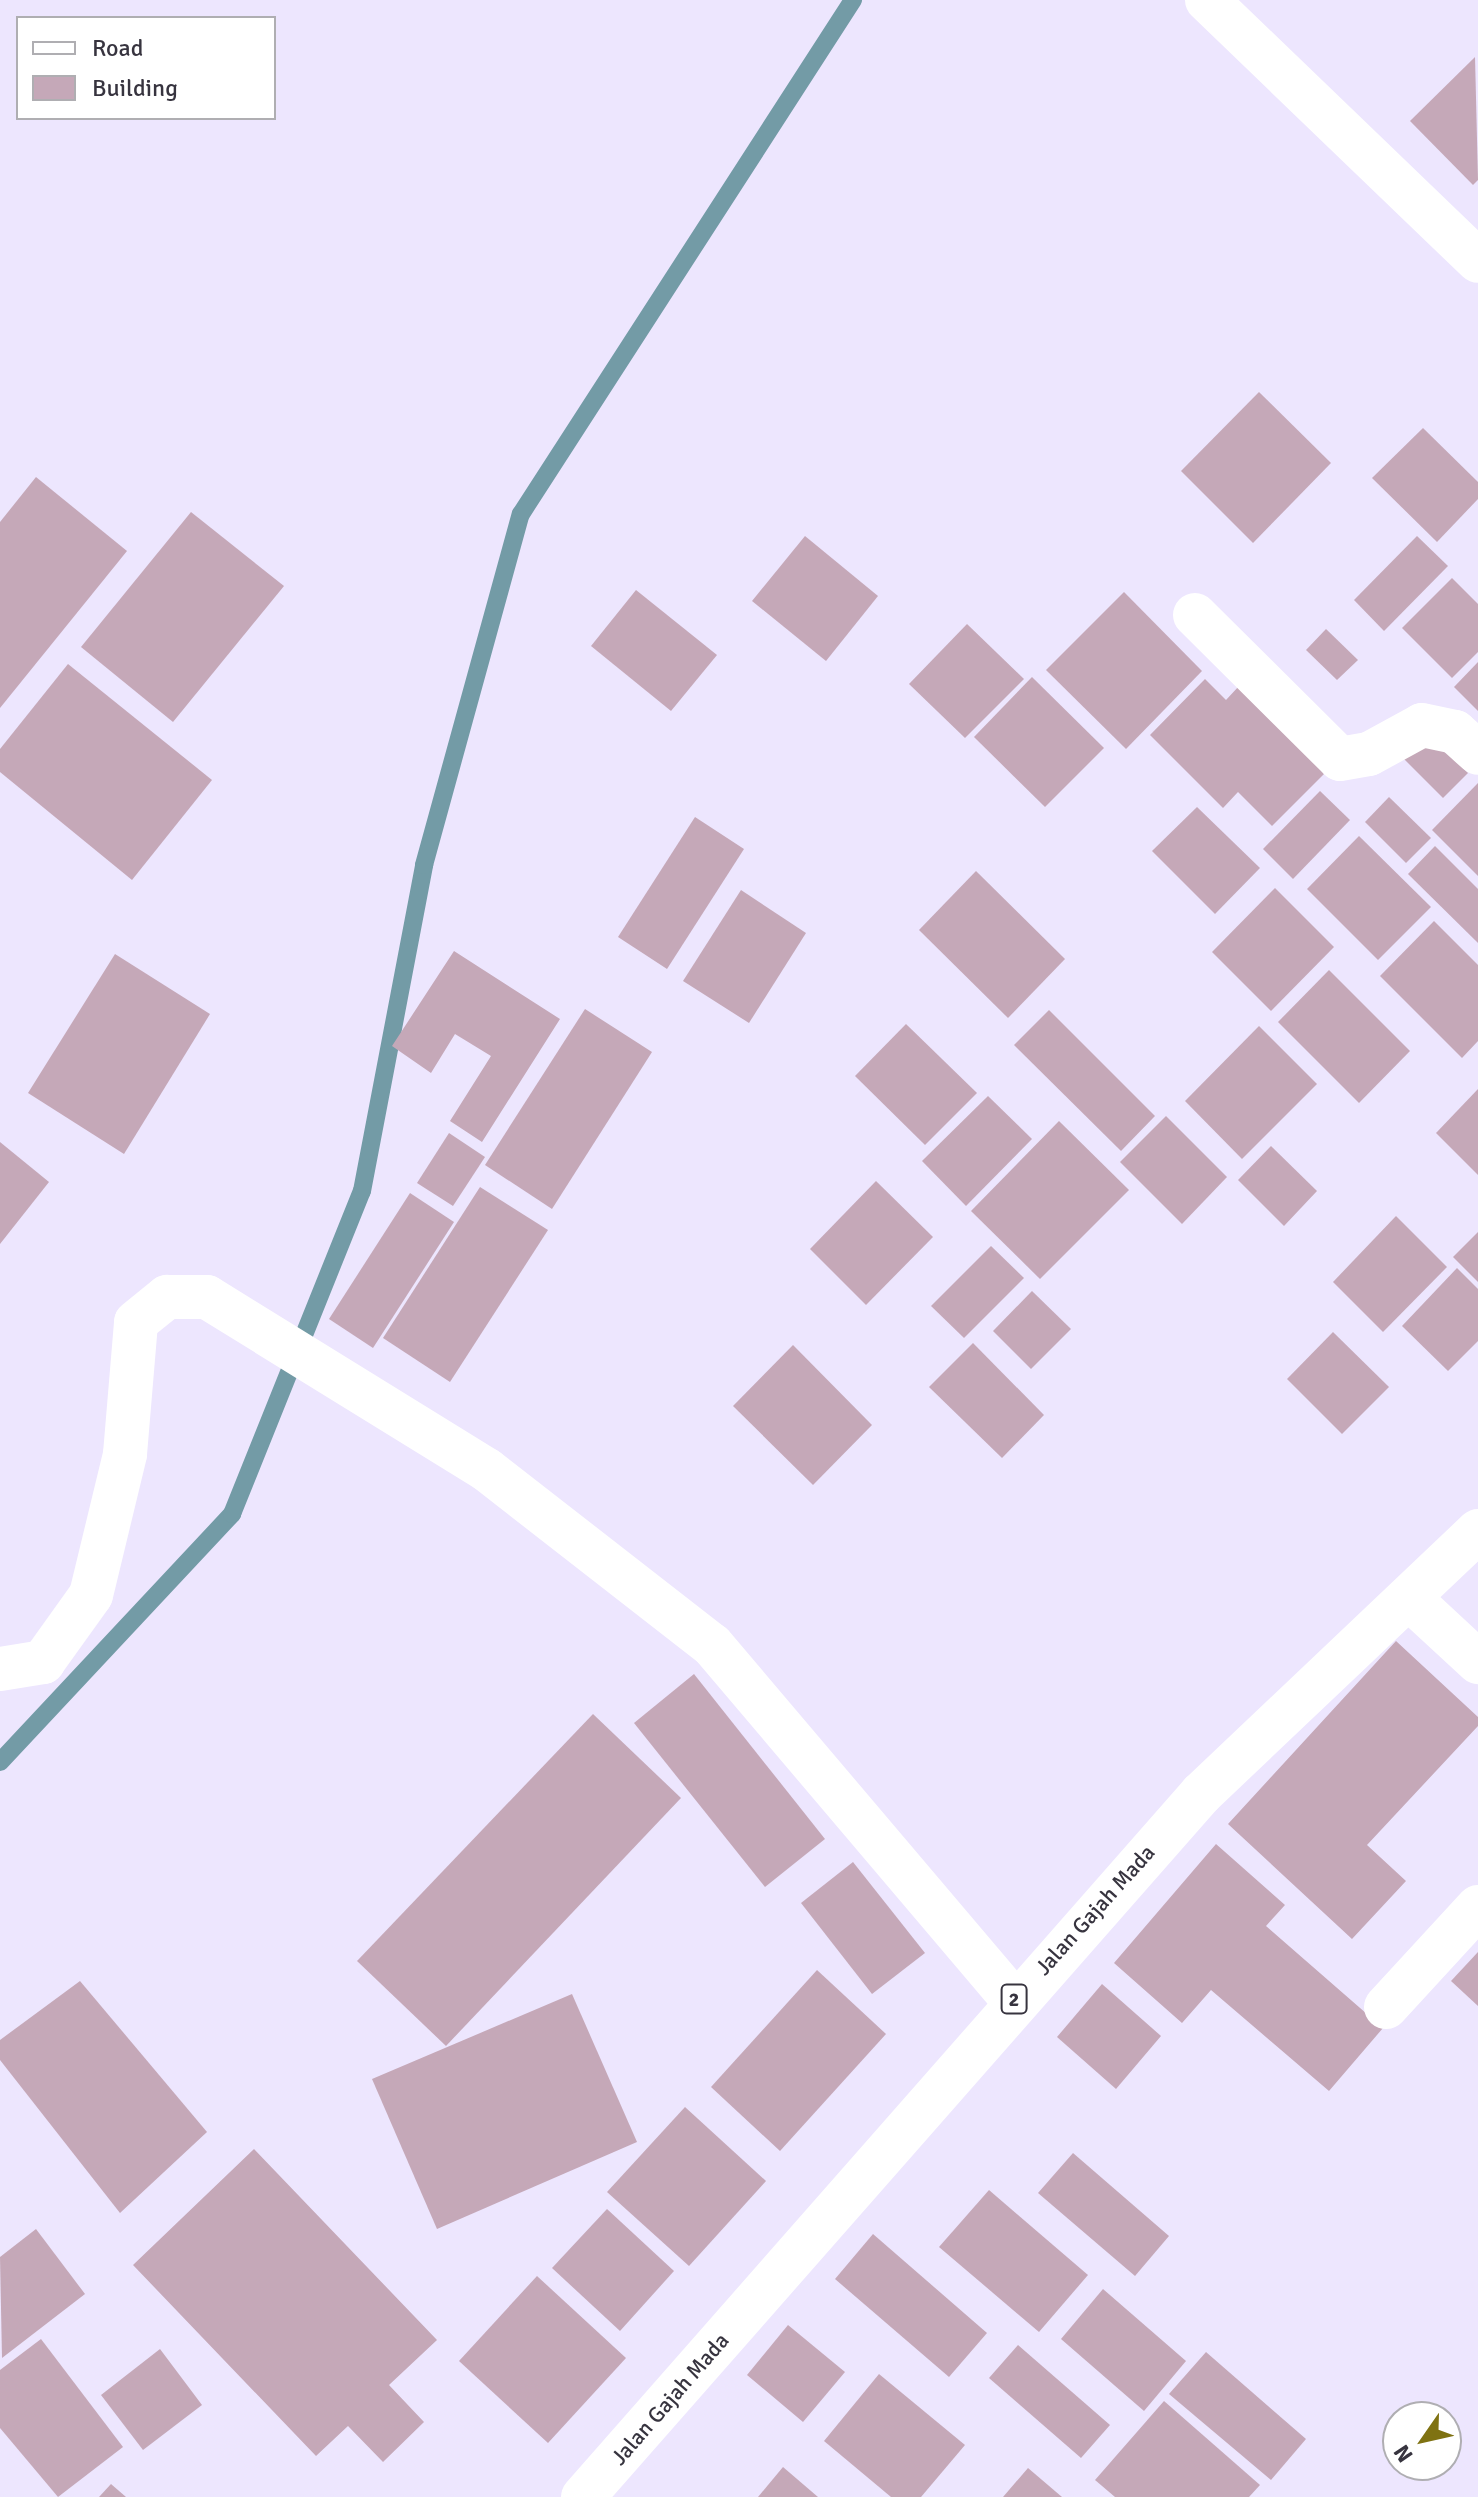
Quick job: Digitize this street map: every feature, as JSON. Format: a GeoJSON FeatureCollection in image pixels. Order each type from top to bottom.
{"type":"FeatureCollection","features":[{"type":"Feature","properties":{"kind":"main road"},"geometry":{"type":"LineString","coordinates":[[1207,0],[1478,261]]}},
{"type":"Feature","properties":{"kind":"main road"},"geometry":{"type":"LineString","coordinates":[[1195,615],[1340,759],[1369,754],[1422,725],[1455,732],[1478,753]]}},
{"type":"Feature","properties":{"kind":"main road"},"geometry":{"type":"LineString","coordinates":[[0,1669],[43,1662],[91,1595],[125,1454],[136,1322],[150,1306],[187,1293],[296,1349],[487,1470],[712,1645],[1013,2000]]}},
{"type":"Feature","properties":{"kind":"main road","name":"Jalan Gajah Mada"},"geometry":{"type":"LineString","coordinates":[[583,2497],[1013,2000],[1201,1794],[1410,1599],[1478,1531]]}},
{"type":"Feature","properties":{"kind":"main road"},"geometry":{"type":"LineString","coordinates":[[1410,1599],[1478,1662]]}},
{"type":"Feature","properties":{"kind":"main road"},"geometry":{"type":"LineString","coordinates":[[1386,2007],[1478,1907]]}},
{"type":"Feature","properties":{"kind":"building"},"geometry":{"type":"Polygon","coordinates":[[[1475,57],[1478,180],[1473,185],[1410,121],[1475,57]]]}},
{"type":"Feature","properties":{"kind":"building"},"geometry":{"type":"Polygon","coordinates":[[[1259,392],[1331,463],[1253,543],[1181,471],[1259,392]]]}},
{"type":"Feature","properties":{"kind":"building"},"geometry":{"type":"Polygon","coordinates":[[[1423,428],[1478,482],[1478,499],[1437,542],[1372,478],[1423,428]]]}},
{"type":"Feature","properties":{"kind":"building"},"geometry":{"type":"Polygon","coordinates":[[[36,477],[127,551],[0,708],[0,522],[36,477]]]}},
{"type":"Feature","properties":{"kind":"building"},"geometry":{"type":"Polygon","coordinates":[[[191,512],[284,586],[173,722],[81,647],[191,512]]]}},
{"type":"Feature","properties":{"kind":"building"},"geometry":{"type":"Polygon","coordinates":[[[805,536],[878,596],[826,661],[752,601],[805,536]]]}},
{"type":"Feature","properties":{"kind":"building"},"geometry":{"type":"Polygon","coordinates":[[[1417,536],[1448,566],[1384,631],[1354,600],[1417,536]]]}},
{"type":"Feature","properties":{"kind":"building"},"geometry":{"type":"Polygon","coordinates":[[[1452,578],[1478,604],[1478,652],[1452,678],[1402,628],[1452,578]]]}},
{"type":"Feature","properties":{"kind":"building"},"geometry":{"type":"Polygon","coordinates":[[[636,590],[717,655],[671,711],[591,646],[636,590]]]}},
{"type":"Feature","properties":{"kind":"building"},"geometry":{"type":"Polygon","coordinates":[[[1124,592],[1202,671],[1126,749],[1046,670],[1124,592]]]}},
{"type":"Feature","properties":{"kind":"building"},"geometry":{"type":"Polygon","coordinates":[[[967,624],[1024,679],[965,738],[909,684],[967,624]]]}},
{"type":"Feature","properties":{"kind":"building"},"geometry":{"type":"Polygon","coordinates":[[[1326,629],[1358,660],[1337,680],[1306,650],[1326,629]]]}},
{"type":"Feature","properties":{"kind":"building"},"geometry":{"type":"Polygon","coordinates":[[[1478,662],[1478,711],[1454,687],[1478,662]]]}},
{"type":"Feature","properties":{"kind":"building"},"geometry":{"type":"Polygon","coordinates":[[[68,664],[212,780],[132,880],[0,772],[0,749],[68,664]]]}},
{"type":"Feature","properties":{"kind":"building"},"geometry":{"type":"Polygon","coordinates":[[[1032,677],[1104,748],[1045,807],[974,737],[1032,677]]]}},
{"type":"Feature","properties":{"kind":"building"},"geometry":{"type":"Polygon","coordinates":[[[1205,679],[1226,700],[1239,686],[1326,772],[1272,826],[1238,792],[1223,808],[1150,735],[1205,679]]]}},
{"type":"Feature","properties":{"kind":"building"},"geometry":{"type":"Polygon","coordinates":[[[1429,735],[1468,773],[1443,798],[1404,759],[1429,735]]]}},
{"type":"Feature","properties":{"kind":"building"},"geometry":{"type":"Polygon","coordinates":[[[1478,783],[1478,876],[1432,830],[1478,783]]]}},
{"type":"Feature","properties":{"kind":"building"},"geometry":{"type":"Polygon","coordinates":[[[1320,791],[1350,820],[1293,879],[1263,849],[1320,791]]]}},
{"type":"Feature","properties":{"kind":"building"},"geometry":{"type":"Polygon","coordinates":[[[1389,797],[1431,838],[1406,863],[1365,822],[1389,797]]]}},
{"type":"Feature","properties":{"kind":"building"},"geometry":{"type":"Polygon","coordinates":[[[1197,807],[1260,868],[1215,914],[1152,851],[1197,807]]]}},
{"type":"Feature","properties":{"kind":"building"},"geometry":{"type":"Polygon","coordinates":[[[695,817],[744,849],[667,969],[618,937],[695,817]]]}},
{"type":"Feature","properties":{"kind":"building"},"geometry":{"type":"Polygon","coordinates":[[[1359,836],[1431,907],[1378,960],[1307,889],[1359,836]]]}},
{"type":"Feature","properties":{"kind":"building"},"geometry":{"type":"Polygon","coordinates":[[[1435,846],[1478,889],[1478,943],[1408,874],[1435,846]]]}},
{"type":"Feature","properties":{"kind":"building"},"geometry":{"type":"Polygon","coordinates":[[[976,871],[1065,959],[1008,1018],[919,930],[976,871]]]}},
{"type":"Feature","properties":{"kind":"building"},"geometry":{"type":"Polygon","coordinates":[[[1275,888],[1334,947],[1271,1011],[1212,952],[1275,888]]]}},
{"type":"Feature","properties":{"kind":"building"},"geometry":{"type":"Polygon","coordinates":[[[741,890],[806,933],[749,1023],[683,981],[741,890]]]}},
{"type":"Feature","properties":{"kind":"building"},"geometry":{"type":"Polygon","coordinates":[[[1434,921],[1478,965],[1478,1041],[1462,1058],[1380,976],[1434,921]]]}},
{"type":"Feature","properties":{"kind":"building"},"geometry":{"type":"Polygon","coordinates":[[[454,951],[560,1019],[482,1142],[450,1121],[491,1056],[455,1034],[431,1073],[392,1046],[454,951]]]}},
{"type":"Feature","properties":{"kind":"building"},"geometry":{"type":"Polygon","coordinates":[[[115,954],[210,1014],[124,1154],[28,1093],[115,954]]]}},
{"type":"Feature","properties":{"kind":"building"},"geometry":{"type":"Polygon","coordinates":[[[1329,970],[1410,1051],[1359,1103],[1278,1022],[1329,970]]]}},
{"type":"Feature","properties":{"kind":"building"},"geometry":{"type":"Polygon","coordinates":[[[585,1009],[652,1052],[552,1209],[485,1165],[585,1009]]]}},
{"type":"Feature","properties":{"kind":"building"},"geometry":{"type":"Polygon","coordinates":[[[1049,1010],[1155,1116],[1121,1151],[1014,1045],[1049,1010]]]}},
{"type":"Feature","properties":{"kind":"building"},"geometry":{"type":"Polygon","coordinates":[[[906,1024],[977,1093],[925,1145],[855,1076],[906,1024]]]}},
{"type":"Feature","properties":{"kind":"building"},"geometry":{"type":"Polygon","coordinates":[[[1259,1026],[1317,1084],[1242,1159],[1185,1101],[1259,1026]]]}},
{"type":"Feature","properties":{"kind":"building"},"geometry":{"type":"Polygon","coordinates":[[[1478,1089],[1478,1175],[1436,1133],[1478,1089]]]}},
{"type":"Feature","properties":{"kind":"building"},"geometry":{"type":"Polygon","coordinates":[[[988,1096],[1032,1139],[966,1206],[922,1161],[988,1096]]]}},
{"type":"Feature","properties":{"kind":"building"},"geometry":{"type":"Polygon","coordinates":[[[1166,1116],[1227,1177],[1182,1224],[1120,1162],[1166,1116]]]}},
{"type":"Feature","properties":{"kind":"building"},"geometry":{"type":"Polygon","coordinates":[[[1059,1121],[1129,1190],[1040,1279],[971,1211],[1059,1121]]]}},
{"type":"Feature","properties":{"kind":"building"},"geometry":{"type":"Polygon","coordinates":[[[449,1133],[485,1157],[453,1206],[417,1183],[449,1133]]]}},
{"type":"Feature","properties":{"kind":"building"},"geometry":{"type":"Polygon","coordinates":[[[0,1142],[49,1182],[0,1244],[0,1142]]]}},
{"type":"Feature","properties":{"kind":"building"},"geometry":{"type":"Polygon","coordinates":[[[1271,1146],[1317,1191],[1284,1226],[1238,1180],[1271,1146]]]}},
{"type":"Feature","properties":{"kind":"building"},"geometry":{"type":"Polygon","coordinates":[[[876,1181],[933,1237],[866,1305],[810,1249],[876,1181]]]}},
{"type":"Feature","properties":{"kind":"building"},"geometry":{"type":"Polygon","coordinates":[[[480,1187],[548,1230],[450,1382],[383,1338],[480,1187]]]}},
{"type":"Feature","properties":{"kind":"building"},"geometry":{"type":"Polygon","coordinates":[[[410,1193],[454,1222],[373,1348],[329,1319],[410,1193]]]}},
{"type":"Feature","properties":{"kind":"building"},"geometry":{"type":"Polygon","coordinates":[[[1396,1216],[1447,1267],[1383,1332],[1333,1282],[1396,1216]]]}},
{"type":"Feature","properties":{"kind":"building"},"geometry":{"type":"Polygon","coordinates":[[[1478,1232],[1478,1282],[1453,1257],[1478,1232]]]}},
{"type":"Feature","properties":{"kind":"building"},"geometry":{"type":"Polygon","coordinates":[[[991,1246],[1024,1278],[964,1338],[931,1306],[991,1246]]]}},
{"type":"Feature","properties":{"kind":"building"},"geometry":{"type":"Polygon","coordinates":[[[1457,1268],[1478,1289],[1478,1341],[1448,1371],[1402,1326],[1457,1268]]]}},
{"type":"Feature","properties":{"kind":"building"},"geometry":{"type":"Polygon","coordinates":[[[1032,1291],[1071,1329],[1031,1369],[993,1331],[1032,1291]]]}},
{"type":"Feature","properties":{"kind":"building"},"geometry":{"type":"Polygon","coordinates":[[[1333,1332],[1389,1387],[1342,1434],[1287,1379],[1333,1332]]]}},
{"type":"Feature","properties":{"kind":"building"},"geometry":{"type":"Polygon","coordinates":[[[973,1343],[1044,1415],[1002,1458],[929,1387],[973,1343]]]}},
{"type":"Feature","properties":{"kind":"building"},"geometry":{"type":"Polygon","coordinates":[[[793,1345],[872,1425],[813,1485],[733,1406],[793,1345]]]}},
{"type":"Feature","properties":{"kind":"building"},"geometry":{"type":"Polygon","coordinates":[[[1396,1641],[1478,1717],[1478,1726],[1367,1845],[1406,1881],[1352,1939],[1228,1824],[1396,1641]]]}},
{"type":"Feature","properties":{"kind":"building"},"geometry":{"type":"Polygon","coordinates":[[[694,1674],[825,1839],[765,1887],[634,1723],[694,1674]]]}},
{"type":"Feature","properties":{"kind":"building"},"geometry":{"type":"Polygon","coordinates":[[[593,1714],[681,1798],[446,2046],[357,1961],[593,1714]]]}},
{"type":"Feature","properties":{"kind":"building"},"geometry":{"type":"Polygon","coordinates":[[[1216,1844],[1285,1905],[1266,1926],[1383,2028],[1329,2091],[1211,1990],[1182,2023],[1114,1963],[1216,1844]]]}},
{"type":"Feature","properties":{"kind":"building"},"geometry":{"type":"Polygon","coordinates":[[[853,1862],[925,1953],[872,1994],[801,1903],[853,1862]]]}},
{"type":"Feature","properties":{"kind":"building"},"geometry":{"type":"Polygon","coordinates":[[[1478,1952],[1478,2006],[1451,1981],[1478,1952]]]}},
{"type":"Feature","properties":{"kind":"building"},"geometry":{"type":"Polygon","coordinates":[[[817,1970],[886,2034],[780,2151],[711,2087],[817,1970]]]}},
{"type":"Feature","properties":{"kind":"building"},"geometry":{"type":"Polygon","coordinates":[[[80,1981],[207,2132],[120,2213],[0,2060],[0,2040],[80,1981]]]}},
{"type":"Feature","properties":{"kind":"building"},"geometry":{"type":"Polygon","coordinates":[[[1102,1984],[1161,2036],[1116,2089],[1057,2037],[1102,1984]]]}},
{"type":"Feature","properties":{"kind":"building"},"geometry":{"type":"Polygon","coordinates":[[[572,1994],[637,2142],[437,2229],[372,2079],[572,1994]]]}},
{"type":"Feature","properties":{"kind":"building"},"geometry":{"type":"Polygon","coordinates":[[[685,2107],[766,2181],[689,2266],[607,2192],[685,2107]]]}},
{"type":"Feature","properties":{"kind":"building"},"geometry":{"type":"Polygon","coordinates":[[[254,2149],[437,2340],[389,2385],[424,2422],[383,2462],[348,2426],[316,2456],[133,2265],[254,2149]]]}},
{"type":"Feature","properties":{"kind":"building"},"geometry":{"type":"Polygon","coordinates":[[[1073,2153],[1169,2236],[1135,2276],[1038,2193],[1073,2153]]]}},
{"type":"Feature","properties":{"kind":"building"},"geometry":{"type":"Polygon","coordinates":[[[989,2190],[1088,2275],[1039,2332],[939,2247],[989,2190]]]}},
{"type":"Feature","properties":{"kind":"building"},"geometry":{"type":"Polygon","coordinates":[[[607,2209],[674,2271],[620,2331],[552,2268],[607,2209]]]}},
{"type":"Feature","properties":{"kind":"building"},"geometry":{"type":"Polygon","coordinates":[[[36,2229],[85,2294],[2,2358],[0,2257],[36,2229]]]}},
{"type":"Feature","properties":{"kind":"building"},"geometry":{"type":"Polygon","coordinates":[[[873,2234],[987,2333],[949,2377],[835,2279],[873,2234]]]}},
{"type":"Feature","properties":{"kind":"building"},"geometry":{"type":"Polygon","coordinates":[[[537,2276],[626,2358],[548,2443],[459,2361],[537,2276]]]}},
{"type":"Feature","properties":{"kind":"building"},"geometry":{"type":"Polygon","coordinates":[[[1103,2289],[1186,2361],[1144,2411],[1061,2339],[1103,2289]]]}},
{"type":"Feature","properties":{"kind":"building"},"geometry":{"type":"Polygon","coordinates":[[[788,2325],[845,2372],[803,2422],[747,2375],[788,2325]]]}},
{"type":"Feature","properties":{"kind":"building"},"geometry":{"type":"Polygon","coordinates":[[[41,2339],[123,2447],[58,2497],[0,2428],[0,2370],[41,2339]]]}},
{"type":"Feature","properties":{"kind":"building"},"geometry":{"type":"Polygon","coordinates":[[[1018,2345],[1110,2425],[1081,2458],[989,2378],[1018,2345]]]}},
{"type":"Feature","properties":{"kind":"building"},"geometry":{"type":"Polygon","coordinates":[[[160,2349],[202,2405],[143,2450],[101,2395],[160,2349]]]}},
{"type":"Feature","properties":{"kind":"building"},"geometry":{"type":"Polygon","coordinates":[[[1206,2352],[1306,2439],[1271,2480],[1169,2394],[1206,2352]]]}},
{"type":"Feature","properties":{"kind":"building"},"geometry":{"type":"Polygon","coordinates":[[[879,2374],[965,2445],[921,2497],[891,2497],[824,2441],[879,2374]]]}},
{"type":"Feature","properties":{"kind":"building"},"geometry":{"type":"Polygon","coordinates":[[[1164,2401],[1260,2485],[1249,2497],[1115,2497],[1095,2480],[1164,2401]]]}},
{"type":"Feature","properties":{"kind":"building"},"geometry":{"type":"Polygon","coordinates":[[[783,2467],[818,2497],[758,2497],[783,2467]]]}},
{"type":"Feature","properties":{"kind":"building"},"geometry":{"type":"Polygon","coordinates":[[[1028,2468],[1062,2497],[1003,2497],[1028,2468]]]}},
{"type":"Feature","properties":{"kind":"building"},"geometry":{"type":"Polygon","coordinates":[[[111,2484],[126,2497],[99,2497],[111,2484]]]}},
{"type":"Feature","properties":{"kind":"waterway"},"geometry":{"type":"LineString","coordinates":[[0,1762],[232,1514],[362,1191],[424,865],[521,514],[853,0]]}}]}
